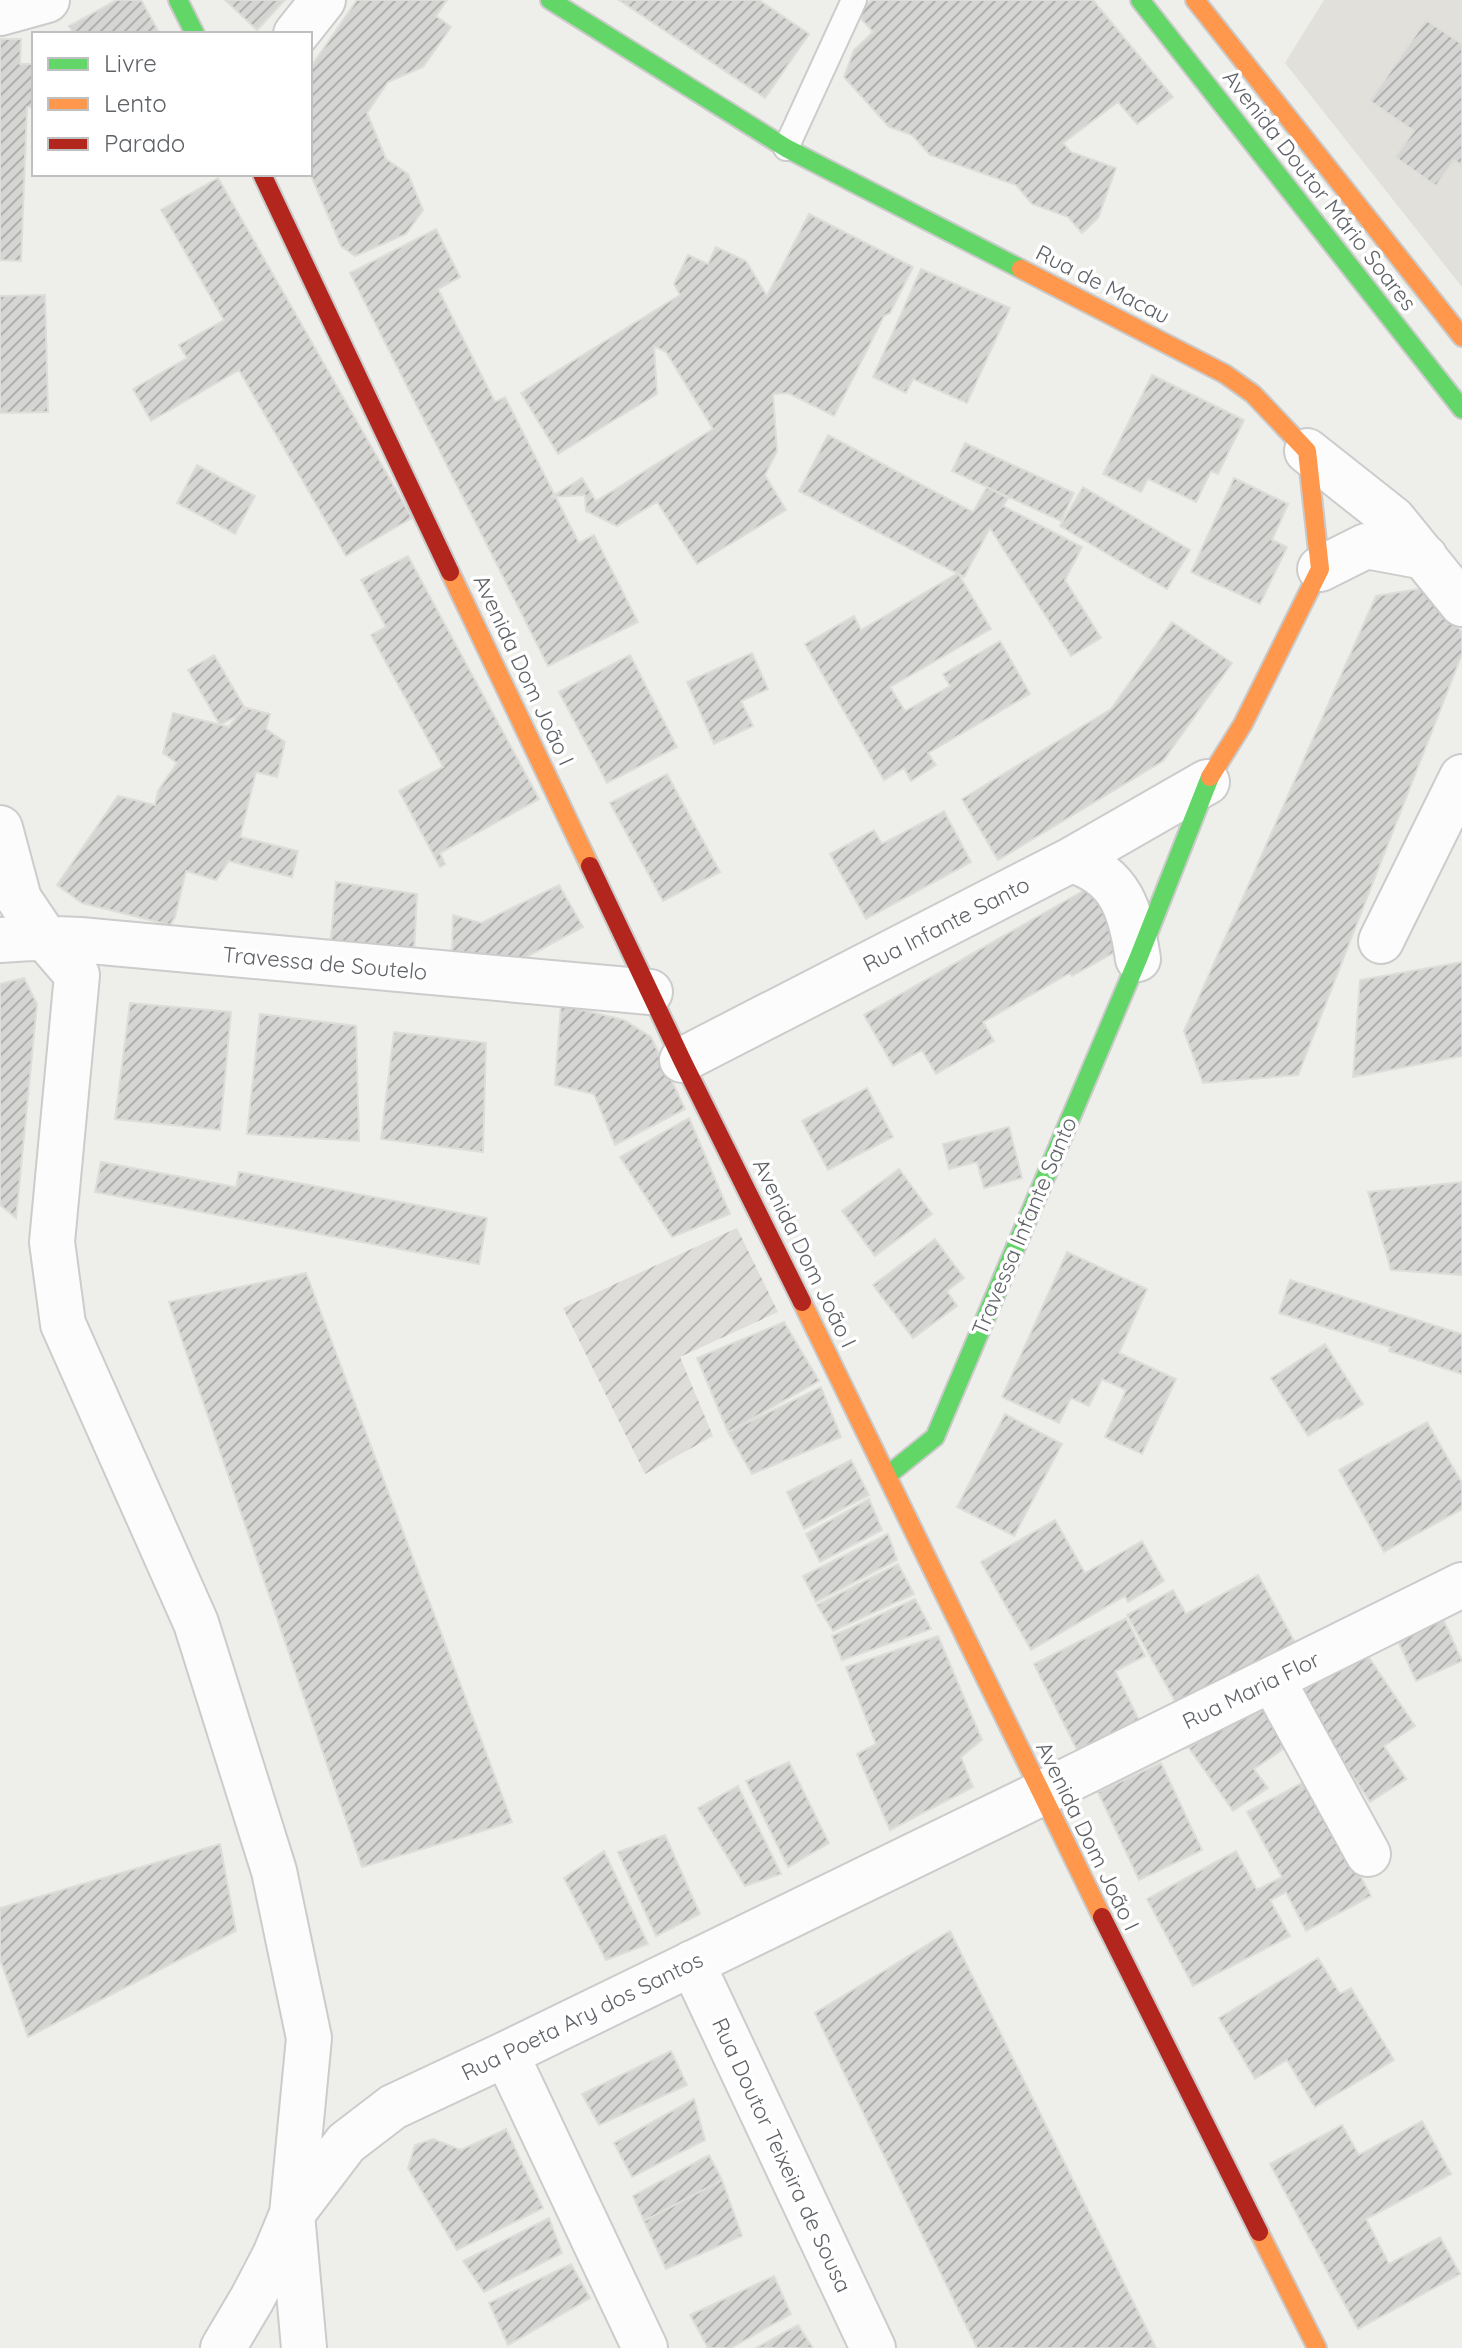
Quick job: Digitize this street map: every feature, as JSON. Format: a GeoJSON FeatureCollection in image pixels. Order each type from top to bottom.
{"type":"FeatureCollection","features":[{"type":"Feature","properties":{"kind":"street"},"geometry":{"type":"LineString","coordinates":[[0,13],[47,0]]}},
{"type":"Feature","properties":{"kind":"street"},"geometry":{"type":"LineString","coordinates":[[178,0],[194,32]]}},
{"type":"Feature","properties":{"kind":"street"},"geometry":{"type":"LineString","coordinates":[[298,32],[323,0]]}},
{"type":"Feature","properties":{"kind":"street","name":"Rua de Macau"},"geometry":{"type":"LineString","coordinates":[[550,0],[786,148],[1225,374],[1253,394],[1307,451]]}},
{"type":"Feature","properties":{"kind":"street","name":"Avenida Doutor Mário Soares"},"geometry":{"type":"LineString","coordinates":[[1140,0],[1462,409]]}},
{"type":"Feature","properties":{"kind":"street","name":"Avenida Doutor Mário Soares"},"geometry":{"type":"LineString","coordinates":[[1195,0],[1462,337]]}},
{"type":"Feature","properties":{"kind":"street","name":"Avenida Dom João I"},"geometry":{"type":"LineString","coordinates":[[263,176],[682,1060],[888,1475],[1040,1794],[1317,2348]]}},
{"type":"Feature","properties":{"kind":"street"},"geometry":{"type":"LineString","coordinates":[[1307,451],[1393,519],[1462,604]]}},
{"type":"Feature","properties":{"kind":"street"},"geometry":{"type":"LineString","coordinates":[[1207,782],[1243,724],[1320,569],[1307,451]]}},
{"type":"Feature","properties":{"kind":"street"},"geometry":{"type":"LineString","coordinates":[[1320,569],[1366,546],[1425,557]]}},
{"type":"Feature","properties":{"kind":"street"},"geometry":{"type":"LineString","coordinates":[[1381,941],[1462,777]]}},
{"type":"Feature","properties":{"kind":"street","name":"Rua Infante Santo"},"geometry":{"type":"LineString","coordinates":[[682,1060],[1071,860],[1207,782]]}},
{"type":"Feature","properties":{"kind":"street","name":"Travessa Infante Santo"},"geometry":{"type":"LineString","coordinates":[[888,1475],[935,1437],[1138,959],[1207,782]]}},
{"type":"Feature","properties":{"kind":"street"},"geometry":{"type":"LineString","coordinates":[[0,828],[19,899],[46,939],[77,975],[52,1242],[63,1324],[196,1623],[274,1871],[309,2038],[292,2214],[304,2348]]}},
{"type":"Feature","properties":{"kind":"street"},"geometry":{"type":"LineString","coordinates":[[1071,860],[1105,875],[1125,901],[1134,929],[1138,959]]}},
{"type":"Feature","properties":{"kind":"street","name":"Travessa de Soutelo"},"geometry":{"type":"LineString","coordinates":[[0,940],[80,940],[650,992]]}},
{"type":"Feature","properties":{"kind":"street","name":"Rua Maria Flor"},"geometry":{"type":"LineString","coordinates":[[1040,1794],[1462,1585]]}},
{"type":"Feature","properties":{"kind":"street"},"geometry":{"type":"LineString","coordinates":[[1272,1679],[1368,1854]]}},
{"type":"Feature","properties":{"kind":"street","name":"Rua Poeta Ary dos Santos"},"geometry":{"type":"LineString","coordinates":[[223,2348],[258,2288],[292,2214],[346,2143],[393,2107],[1040,1794]]}},
{"type":"Feature","properties":{"kind":"street","name":"Rua Doutor Teixeira de Sousa"},"geometry":{"type":"LineString","coordinates":[[692,1963],[873,2348]]}},
{"type":"Feature","properties":{"kind":"street"},"geometry":{"type":"LineString","coordinates":[[506,2054],[645,2348]]}},
{"type":"Feature","properties":{"kind":"lane"},"geometry":{"type":"LineString","coordinates":[[786,148],[854,0]]}},
{"type":"Feature","properties":{"kind":"shaded area"},"geometry":{"type":"Polygon","coordinates":[[[1324,0],[1462,0],[1462,287],[1285,63],[1324,0]]]}},
{"type":"Feature","properties":{"kind":"shaded area"},"geometry":{"type":"Polygon","coordinates":[[[737,1228],[778,1312],[680,1357],[713,1436],[645,1474],[563,1308],[737,1228]]]}},
{"type":"Feature","properties":{"kind":"building"},"geometry":{"type":"Polygon","coordinates":[[[117,0],[141,0],[159,32],[73,32],[69,26],[117,0]]]}},
{"type":"Feature","properties":{"kind":"building"},"geometry":{"type":"Polygon","coordinates":[[[225,0],[285,0],[257,30],[225,0]]]}},
{"type":"Feature","properties":{"kind":"building"},"geometry":{"type":"Polygon","coordinates":[[[357,0],[447,0],[436,16],[451,27],[423,67],[388,82],[367,113],[386,159],[408,174],[423,210],[406,234],[355,256],[341,246],[311,176],[312,65],[357,0]]]}},
{"type":"Feature","properties":{"kind":"building"},"geometry":{"type":"Polygon","coordinates":[[[619,0],[759,0],[809,34],[765,98],[619,0]]]}},
{"type":"Feature","properties":{"kind":"building"},"geometry":{"type":"Polygon","coordinates":[[[872,0],[1093,0],[1173,97],[1137,124],[1118,102],[1063,143],[1071,152],[1116,168],[1098,218],[1082,233],[1068,217],[1032,204],[1016,185],[930,155],[912,135],[889,127],[844,77],[854,50],[873,32],[856,13],[872,0]]]}},
{"type":"Feature","properties":{"kind":"building"},"geometry":{"type":"Polygon","coordinates":[[[1426,20],[1462,44],[1462,166],[1454,160],[1436,186],[1395,157],[1414,131],[1370,101],[1426,20]]]}},
{"type":"Feature","properties":{"kind":"building"},"geometry":{"type":"Polygon","coordinates":[[[0,39],[21,39],[20,64],[32,64],[32,107],[27,107],[21,261],[0,260],[0,39]]]}},
{"type":"Feature","properties":{"kind":"building"},"geometry":{"type":"Polygon","coordinates":[[[218,178],[412,518],[346,556],[239,370],[151,421],[133,389],[187,358],[179,345],[224,320],[161,210],[218,178]]]}},
{"type":"Feature","properties":{"kind":"building"},"geometry":{"type":"Polygon","coordinates":[[[809,214],[913,267],[890,313],[884,316],[834,416],[788,393],[773,394],[777,451],[765,475],[786,510],[697,564],[657,502],[617,526],[586,511],[585,495],[551,497],[582,478],[596,501],[713,429],[666,352],[654,346],[657,394],[558,454],[521,393],[680,295],[674,284],[688,255],[708,264],[716,247],[746,261],[767,296],[809,214]]]}},
{"type":"Feature","properties":{"kind":"building"},"geometry":{"type":"Polygon","coordinates":[[[436,229],[460,277],[438,289],[495,402],[505,397],[579,543],[594,535],[638,622],[548,666],[350,273],[436,229]]]}},
{"type":"Feature","properties":{"kind":"building"},"geometry":{"type":"Polygon","coordinates":[[[921,269],[1010,308],[967,403],[913,379],[906,393],[873,377],[921,269]]]}},
{"type":"Feature","properties":{"kind":"building"},"geometry":{"type":"Polygon","coordinates":[[[45,295],[48,412],[0,413],[0,296],[45,295]]]}},
{"type":"Feature","properties":{"kind":"building"},"geometry":{"type":"Polygon","coordinates":[[[1152,375],[1244,420],[1218,474],[1211,471],[1196,502],[1148,479],[1141,492],[1103,474],[1152,375]]]}},
{"type":"Feature","properties":{"kind":"building"},"geometry":{"type":"Polygon","coordinates":[[[828,435],[973,512],[987,487],[1008,498],[1003,506],[1082,547],[1065,580],[1101,638],[1071,656],[990,528],[964,577],[799,491],[828,435]]]}},
{"type":"Feature","properties":{"kind":"building"},"geometry":{"type":"Polygon","coordinates":[[[965,443],[1074,493],[1061,521],[952,471],[965,443]]]}},
{"type":"Feature","properties":{"kind":"building"},"geometry":{"type":"Polygon","coordinates":[[[197,465],[255,496],[235,534],[177,503],[197,465]]]}},
{"type":"Feature","properties":{"kind":"building"},"geometry":{"type":"Polygon","coordinates":[[[1234,478],[1288,504],[1272,540],[1287,547],[1260,604],[1191,572],[1234,478]]]}},
{"type":"Feature","properties":{"kind":"building"},"geometry":{"type":"Polygon","coordinates":[[[1083,487],[1190,550],[1167,589],[1060,526],[1083,487]]]}},
{"type":"Feature","properties":{"kind":"building"},"geometry":{"type":"Polygon","coordinates":[[[408,556],[539,799],[440,853],[445,864],[440,867],[399,791],[443,767],[371,635],[386,627],[361,580],[408,556]]]}},
{"type":"Feature","properties":{"kind":"building"},"geometry":{"type":"Polygon","coordinates":[[[958,573],[991,629],[890,687],[905,711],[950,686],[943,674],[1000,641],[1030,694],[928,753],[936,765],[911,781],[904,768],[884,780],[805,644],[854,616],[861,630],[958,573]]]}},
{"type":"Feature","properties":{"kind":"building"},"geometry":{"type":"Polygon","coordinates":[[[1424,588],[1462,632],[1462,654],[1298,1075],[1203,1083],[1184,1031],[1376,596],[1424,588]]]}},
{"type":"Feature","properties":{"kind":"building"},"geometry":{"type":"Polygon","coordinates":[[[1172,622],[1232,663],[1163,761],[998,860],[962,799],[1111,709],[1172,622]]]}},
{"type":"Feature","properties":{"kind":"building"},"geometry":{"type":"Polygon","coordinates":[[[752,653],[768,689],[741,701],[753,726],[714,744],[687,682],[752,653]]]}},
{"type":"Feature","properties":{"kind":"building"},"geometry":{"type":"Polygon","coordinates":[[[214,655],[246,710],[220,725],[188,670],[214,655]]]}},
{"type":"Feature","properties":{"kind":"building"},"geometry":{"type":"Polygon","coordinates":[[[630,655],[677,747],[607,783],[559,692],[630,655]]]}},
{"type":"Feature","properties":{"kind":"building"},"geometry":{"type":"Polygon","coordinates":[[[243,707],[270,714],[266,729],[285,742],[277,777],[256,772],[240,837],[298,851],[292,877],[229,861],[216,880],[186,871],[175,917],[170,925],[82,903],[57,885],[118,796],[155,805],[158,791],[177,763],[163,753],[173,713],[229,727],[243,707]]]}},
{"type":"Feature","properties":{"kind":"building"},"geometry":{"type":"Polygon","coordinates":[[[667,774],[720,872],[663,901],[610,803],[667,774]]]}},
{"type":"Feature","properties":{"kind":"building"},"geometry":{"type":"Polygon","coordinates":[[[944,811],[971,862],[866,919],[830,854],[874,830],[882,844],[944,811]]]}},
{"type":"Feature","properties":{"kind":"building"},"geometry":{"type":"Polygon","coordinates":[[[336,882],[417,894],[414,954],[330,947],[336,882]]]}},
{"type":"Feature","properties":{"kind":"building"},"geometry":{"type":"Polygon","coordinates":[[[1097,883],[1131,943],[983,1022],[994,1041],[936,1074],[922,1050],[893,1066],[864,1015],[1097,883]]]}},
{"type":"Feature","properties":{"kind":"building"},"geometry":{"type":"Polygon","coordinates":[[[559,885],[583,927],[515,963],[452,953],[453,915],[481,923],[559,885]]]}},
{"type":"Feature","properties":{"kind":"building"},"geometry":{"type":"Polygon","coordinates":[[[1462,962],[1462,1056],[1353,1077],[1360,980],[1462,962]]]}},
{"type":"Feature","properties":{"kind":"building"},"geometry":{"type":"Polygon","coordinates":[[[24,978],[37,1004],[16,1218],[0,1205],[0,984],[24,978]]]}},
{"type":"Feature","properties":{"kind":"building"},"geometry":{"type":"Polygon","coordinates":[[[130,1003],[231,1012],[220,1130],[115,1119],[130,1003]]]}},
{"type":"Feature","properties":{"kind":"building"},"geometry":{"type":"Polygon","coordinates":[[[561,1005],[624,1020],[651,1037],[685,1109],[615,1145],[594,1094],[555,1085],[561,1005]]]}},
{"type":"Feature","properties":{"kind":"building"},"geometry":{"type":"Polygon","coordinates":[[[260,1014],[356,1026],[359,1141],[247,1134],[260,1014]]]}},
{"type":"Feature","properties":{"kind":"building"},"geometry":{"type":"Polygon","coordinates":[[[394,1032],[486,1043],[483,1152],[381,1139],[394,1032]]]}},
{"type":"Feature","properties":{"kind":"building"},"geometry":{"type":"Polygon","coordinates":[[[867,1088],[893,1137],[828,1170],[802,1121],[867,1088]]]}},
{"type":"Feature","properties":{"kind":"building"},"geometry":{"type":"Polygon","coordinates":[[[689,1118],[730,1214],[672,1237],[620,1157],[689,1118]]]}},
{"type":"Feature","properties":{"kind":"building"},"geometry":{"type":"Polygon","coordinates":[[[1009,1127],[1022,1178],[984,1188],[977,1162],[949,1169],[943,1144],[1009,1127]]]}},
{"type":"Feature","properties":{"kind":"building"},"geometry":{"type":"Polygon","coordinates":[[[101,1162],[236,1187],[239,1172],[487,1218],[479,1264],[95,1192],[101,1162]]]}},
{"type":"Feature","properties":{"kind":"building"},"geometry":{"type":"Polygon","coordinates":[[[899,1169],[932,1214],[875,1256],[842,1211],[899,1169]]]}},
{"type":"Feature","properties":{"kind":"building"},"geometry":{"type":"Polygon","coordinates":[[[1462,1182],[1462,1275],[1391,1270],[1368,1192],[1462,1182]]]}},
{"type":"Feature","properties":{"kind":"building"},"geometry":{"type":"Polygon","coordinates":[[[935,1239],[964,1278],[947,1291],[957,1306],[913,1338],[873,1285],[935,1239]]]}},
{"type":"Feature","properties":{"kind":"building"},"geometry":{"type":"Polygon","coordinates":[[[1067,1252],[1147,1289],[1119,1353],[1176,1379],[1142,1454],[1105,1437],[1126,1390],[1102,1379],[1089,1406],[1071,1398],[1059,1423],[1002,1397],[1067,1252]]]}},
{"type":"Feature","properties":{"kind":"building"},"geometry":{"type":"Polygon","coordinates":[[[306,1273],[512,1822],[362,1867],[169,1302],[306,1273]]]}},
{"type":"Feature","properties":{"kind":"building"},"geometry":{"type":"Polygon","coordinates":[[[1290,1280],[1462,1334],[1462,1374],[1389,1351],[1390,1347],[1279,1313],[1290,1280]]]}},
{"type":"Feature","properties":{"kind":"building"},"geometry":{"type":"Polygon","coordinates":[[[784,1322],[819,1381],[728,1432],[697,1358],[784,1322]]]}},
{"type":"Feature","properties":{"kind":"building"},"geometry":{"type":"Polygon","coordinates":[[[1325,1344],[1363,1404],[1308,1436],[1271,1378],[1325,1344]]]}},
{"type":"Feature","properties":{"kind":"building"},"geometry":{"type":"Polygon","coordinates":[[[821,1387],[841,1437],[752,1474],[728,1432],[821,1387]]]}},
{"type":"Feature","properties":{"kind":"building"},"geometry":{"type":"Polygon","coordinates":[[[1005,1414],[1062,1444],[1014,1536],[957,1507],[1005,1414]]]}},
{"type":"Feature","properties":{"kind":"building"},"geometry":{"type":"Polygon","coordinates":[[[1427,1422],[1462,1483],[1462,1509],[1384,1552],[1339,1470],[1427,1422]]]}},
{"type":"Feature","properties":{"kind":"building"},"geometry":{"type":"Polygon","coordinates":[[[851,1460],[869,1495],[804,1529],[787,1492],[851,1460]]]}},
{"type":"Feature","properties":{"kind":"building"},"geometry":{"type":"Polygon","coordinates":[[[869,1499],[882,1530],[820,1562],[806,1534],[869,1499]]]}},
{"type":"Feature","properties":{"kind":"building"},"geometry":{"type":"Polygon","coordinates":[[[1055,1520],[1085,1573],[1142,1541],[1164,1581],[1128,1602],[1125,1596],[1031,1650],[981,1562],[1055,1520]]]}},
{"type":"Feature","properties":{"kind":"building"},"geometry":{"type":"Polygon","coordinates":[[[888,1534],[897,1560],[816,1602],[803,1576],[888,1534]]]}},
{"type":"Feature","properties":{"kind":"building"},"geometry":{"type":"Polygon","coordinates":[[[898,1564],[914,1594],[833,1631],[817,1605],[898,1564]]]}},
{"type":"Feature","properties":{"kind":"building"},"geometry":{"type":"Polygon","coordinates":[[[1258,1575],[1297,1646],[1180,1710],[1127,1615],[1173,1590],[1186,1614],[1258,1575]]]}},
{"type":"Feature","properties":{"kind":"building"},"geometry":{"type":"Polygon","coordinates":[[[915,1599],[931,1629],[842,1660],[832,1636],[915,1599]]]}},
{"type":"Feature","properties":{"kind":"building"},"geometry":{"type":"Polygon","coordinates":[[[1126,1618],[1145,1656],[1115,1671],[1139,1720],[1077,1750],[1034,1664],[1126,1618]]]}},
{"type":"Feature","properties":{"kind":"building"},"geometry":{"type":"Polygon","coordinates":[[[1443,1619],[1462,1661],[1416,1681],[1397,1639],[1443,1619]]]}},
{"type":"Feature","properties":{"kind":"building"},"geometry":{"type":"Polygon","coordinates":[[[938,1636],[982,1740],[961,1757],[973,1787],[890,1830],[857,1754],[876,1744],[846,1667],[938,1636]]]}},
{"type":"Feature","properties":{"kind":"building"},"geometry":{"type":"Polygon","coordinates":[[[1364,1650],[1415,1726],[1384,1746],[1406,1779],[1370,1802],[1298,1693],[1364,1650]]]}},
{"type":"Feature","properties":{"kind":"building"},"geometry":{"type":"Polygon","coordinates":[[[1265,1696],[1296,1740],[1254,1769],[1268,1788],[1233,1811],[1189,1748],[1265,1696]]]}},
{"type":"Feature","properties":{"kind":"building"},"geometry":{"type":"Polygon","coordinates":[[[789,1762],[829,1843],[788,1867],[746,1781],[789,1762]]]}},
{"type":"Feature","properties":{"kind":"building"},"geometry":{"type":"Polygon","coordinates":[[[1161,1763],[1202,1850],[1139,1880],[1098,1792],[1161,1763]]]}},
{"type":"Feature","properties":{"kind":"building"},"geometry":{"type":"Polygon","coordinates":[[[1309,1779],[1371,1896],[1306,1931],[1286,1892],[1270,1900],[1290,1936],[1193,1986],[1147,1899],[1236,1851],[1257,1890],[1282,1877],[1247,1812],[1309,1779]]]}},
{"type":"Feature","properties":{"kind":"building"},"geometry":{"type":"Polygon","coordinates":[[[738,1786],[781,1874],[745,1886],[698,1808],[738,1786]]]}},
{"type":"Feature","properties":{"kind":"building"},"geometry":{"type":"Polygon","coordinates":[[[665,1835],[700,1914],[656,1936],[618,1852],[665,1835]]]}},
{"type":"Feature","properties":{"kind":"building"},"geometry":{"type":"Polygon","coordinates":[[[220,1844],[236,1931],[28,2037],[0,1959],[0,1908],[220,1844]]]}},
{"type":"Feature","properties":{"kind":"building"},"geometry":{"type":"Polygon","coordinates":[[[604,1851],[648,1944],[606,1960],[564,1878],[604,1851]]]}},
{"type":"Feature","properties":{"kind":"building"},"geometry":{"type":"Polygon","coordinates":[[[950,1931],[1156,2348],[977,2348],[815,2013],[950,1931]]]}},
{"type":"Feature","properties":{"kind":"building"},"geometry":{"type":"Polygon","coordinates":[[[1318,1958],[1340,1994],[1351,1988],[1394,2060],[1315,2107],[1287,2060],[1255,2079],[1219,2018],[1318,1958]]]}},
{"type":"Feature","properties":{"kind":"building"},"geometry":{"type":"Polygon","coordinates":[[[671,2051],[687,2085],[599,2125],[582,2094],[671,2051]]]}},
{"type":"Feature","properties":{"kind":"building"},"geometry":{"type":"Polygon","coordinates":[[[694,2099],[705,2140],[632,2177],[614,2143],[694,2099]]]}},
{"type":"Feature","properties":{"kind":"building"},"geometry":{"type":"Polygon","coordinates":[[[1422,2121],[1451,2174],[1366,2219],[1389,2264],[1440,2237],[1460,2274],[1358,2329],[1270,2164],[1342,2125],[1359,2155],[1422,2121]]]}},
{"type":"Feature","properties":{"kind":"building"},"geometry":{"type":"Polygon","coordinates":[[[506,2129],[543,2208],[457,2250],[408,2168],[415,2145],[433,2139],[461,2150],[506,2129]]]}},
{"type":"Feature","properties":{"kind":"building"},"geometry":{"type":"Polygon","coordinates":[[[709,2155],[722,2180],[644,2221],[633,2196],[709,2155]]]}},
{"type":"Feature","properties":{"kind":"building"},"geometry":{"type":"Polygon","coordinates":[[[722,2180],[742,2236],[666,2269],[644,2221],[722,2180]]]}},
{"type":"Feature","properties":{"kind":"building"},"geometry":{"type":"Polygon","coordinates":[[[549,2218],[562,2253],[484,2292],[463,2261],[549,2218]]]}},
{"type":"Feature","properties":{"kind":"building"},"geometry":{"type":"Polygon","coordinates":[[[571,2264],[590,2298],[508,2345],[489,2303],[571,2264]]]}},
{"type":"Feature","properties":{"kind":"building"},"geometry":{"type":"Polygon","coordinates":[[[774,2276],[791,2314],[731,2348],[708,2348],[690,2315],[774,2276]]]}},
{"type":"Feature","properties":{"kind":"building"},"geometry":{"type":"Polygon","coordinates":[[[798,2325],[813,2348],[756,2348],[798,2325]]]}},
{"type":"Feature","properties":{"kind":"traffic: fast"},"geometry":{"type":"LineString","coordinates":[[178,0],[194,32]]}},
{"type":"Feature","properties":{"kind":"traffic: fast"},"geometry":{"type":"LineString","coordinates":[[550,0],[786,148],[1021,269]]}},
{"type":"Feature","properties":{"kind":"traffic: fast"},"geometry":{"type":"LineString","coordinates":[[1140,0],[1462,409]]}},
{"type":"Feature","properties":{"kind":"traffic: fast"},"geometry":{"type":"LineString","coordinates":[[888,1475],[935,1437],[1138,959],[1210,777]]}},
{"type":"Feature","properties":{"kind":"traffic: slow"},"geometry":{"type":"LineString","coordinates":[[1195,0],[1462,337]]}},
{"type":"Feature","properties":{"kind":"traffic: slow"},"geometry":{"type":"LineString","coordinates":[[1021,269],[1225,374],[1253,394],[1307,451],[1320,569],[1243,724],[1210,777]]}},
{"type":"Feature","properties":{"kind":"traffic: slow"},"geometry":{"type":"LineString","coordinates":[[450,572],[590,866]]}},
{"type":"Feature","properties":{"kind":"traffic: slow"},"geometry":{"type":"LineString","coordinates":[[802,1302],[1102,1917]]}},
{"type":"Feature","properties":{"kind":"traffic: slow"},"geometry":{"type":"LineString","coordinates":[[1259,2232],[1317,2348]]}},
{"type":"Feature","properties":{"kind":"traffic: jam"},"geometry":{"type":"LineString","coordinates":[[263,176],[450,572]]}},
{"type":"Feature","properties":{"kind":"traffic: jam"},"geometry":{"type":"LineString","coordinates":[[590,866],[802,1302]]}},
{"type":"Feature","properties":{"kind":"traffic: jam"},"geometry":{"type":"LineString","coordinates":[[1102,1917],[1259,2232]]}}]}
